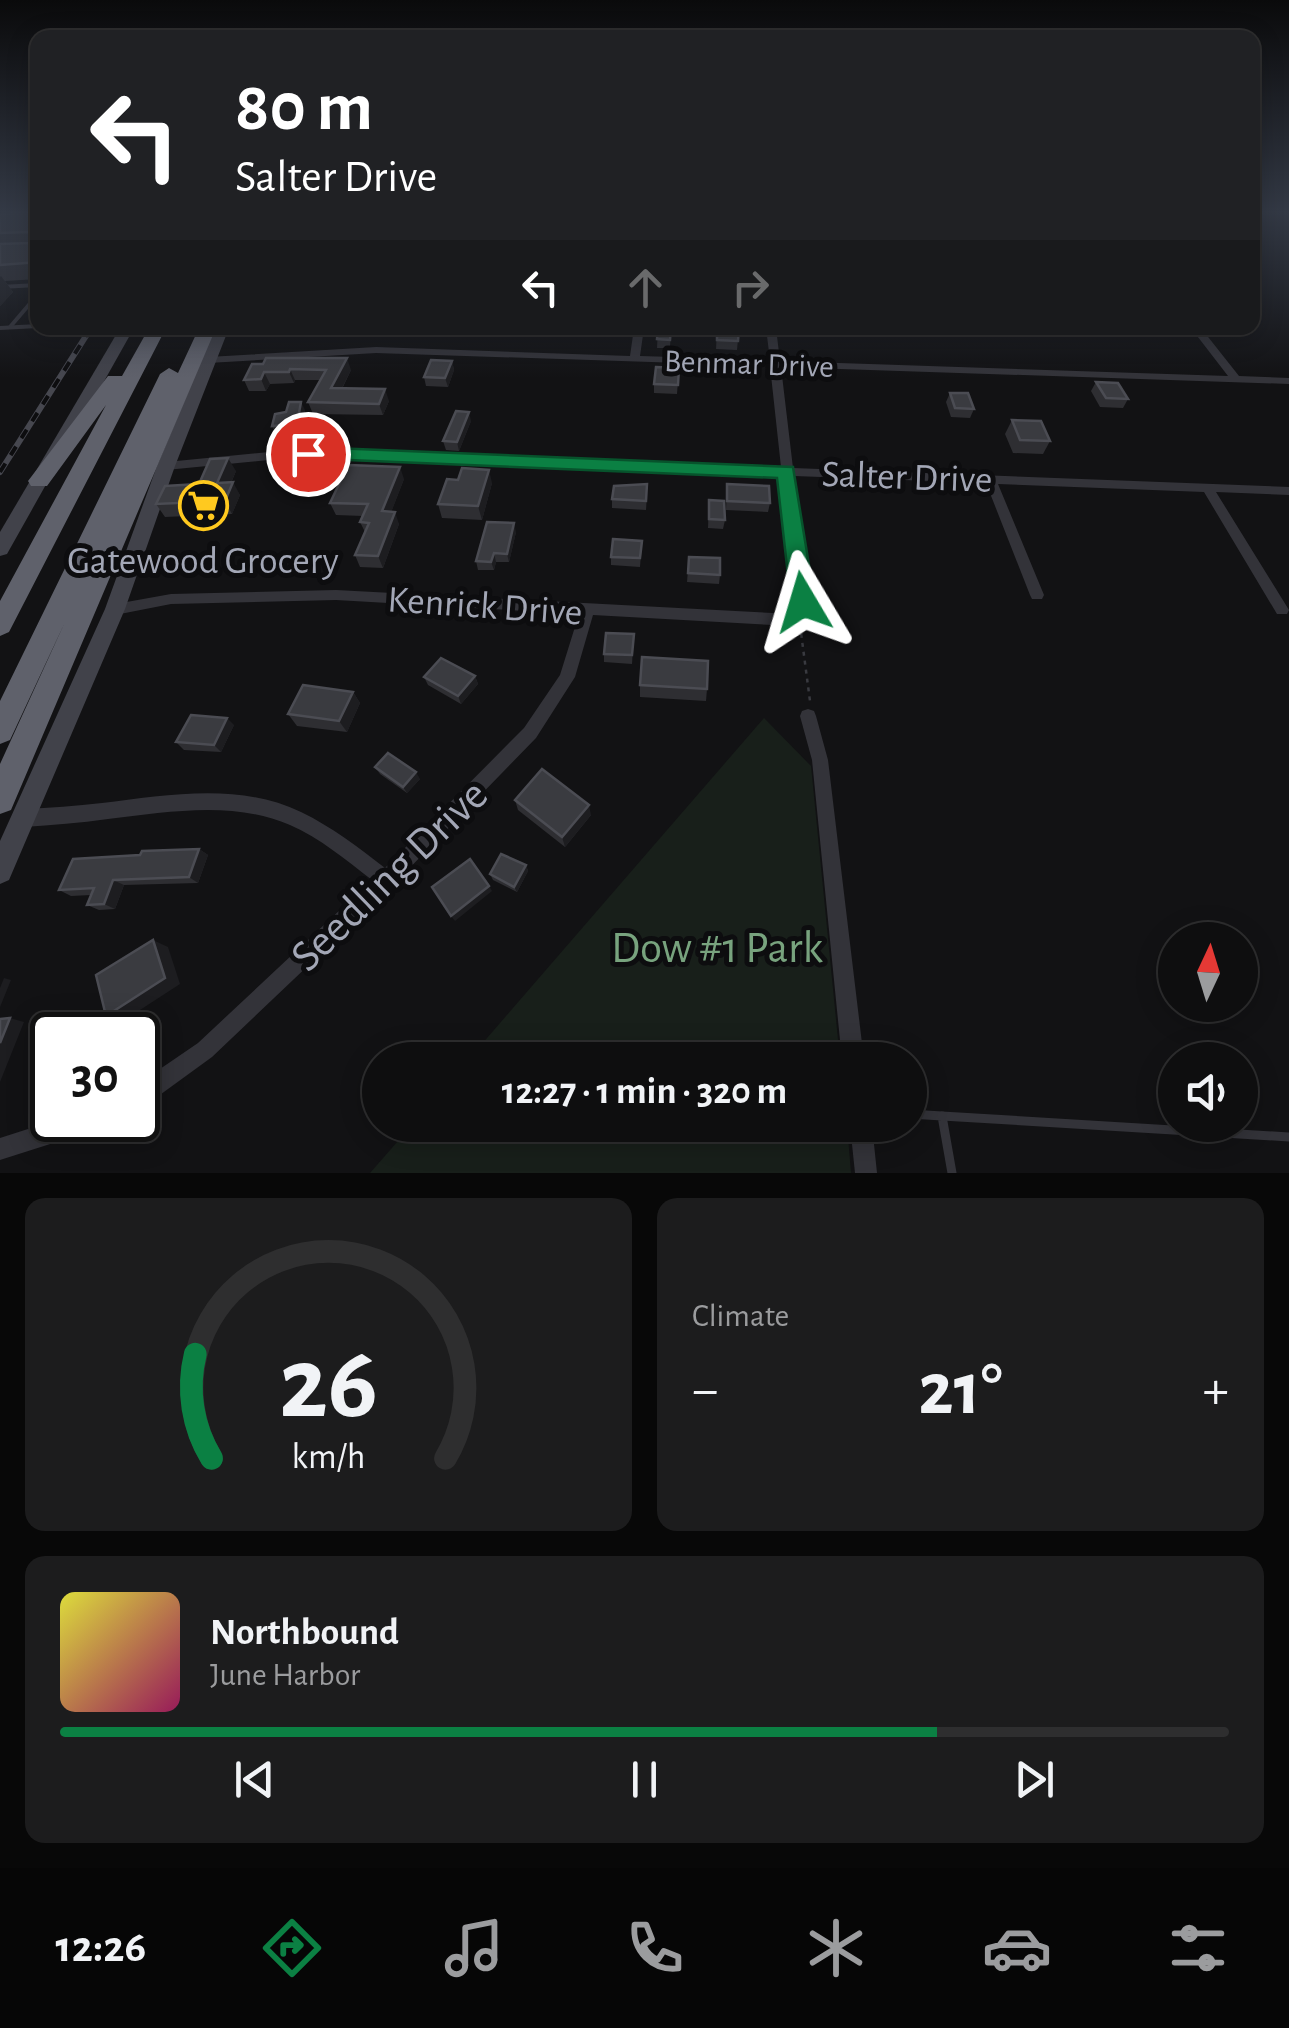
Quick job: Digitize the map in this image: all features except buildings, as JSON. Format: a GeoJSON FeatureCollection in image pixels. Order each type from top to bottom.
{"type":"FeatureCollection","features":[{"type":"Feature","properties":{"kind":"highway"},"geometry":{"type":"LineString","coordinates":[[39,481],[150,335]]}},
{"type":"Feature","properties":{"kind":"highway"},"geometry":{"type":"LineString","coordinates":[[0,625],[151,335]]}},
{"type":"Feature","properties":{"kind":"highway"},"geometry":{"type":"LineString","coordinates":[[0,731],[59,609],[206,336]]}},
{"type":"Feature","properties":{"kind":"highway"},"geometry":{"type":"LineString","coordinates":[[0,796],[206,336]]}},
{"type":"Feature","properties":{"kind":"highway"},"geometry":{"type":"LineString","coordinates":[[0,796],[59,609]]}},
{"type":"Feature","properties":{"kind":"main road"},"geometry":{"type":"LineString","coordinates":[[0,549],[123,335]]}},
{"type":"Feature","properties":{"kind":"main road"},"geometry":{"type":"LineString","coordinates":[[0,870],[115,609],[166,466],[206,336]]}},
{"type":"Feature","properties":{"kind":"street"},"geometry":{"type":"LineString","coordinates":[[635,359],[638,335]]}},
{"type":"Feature","properties":{"kind":"street"},"geometry":{"type":"LineString","coordinates":[[772,335],[803,602],[795,614]]}},
{"type":"Feature","properties":{"kind":"street"},"geometry":{"type":"LineString","coordinates":[[1201,335],[1235,378]]}},
{"type":"Feature","properties":{"kind":"street","name":"Benmar Drive"},"geometry":{"type":"LineString","coordinates":[[206,336],[376,350],[1289,381]]}},
{"type":"Feature","properties":{"kind":"street","name":"Salter Drive"},"geometry":{"type":"LineString","coordinates":[[166,466],[270,456],[345,454],[1289,491]]}},
{"type":"Feature","properties":{"kind":"street"},"geometry":{"type":"LineString","coordinates":[[990,478],[1036,596]]}},
{"type":"Feature","properties":{"kind":"street"},"geometry":{"type":"LineString","coordinates":[[1207,487],[1282,610]]}},
{"type":"Feature","properties":{"kind":"street","name":"Kenrick Drive"},"geometry":{"type":"LineString","coordinates":[[115,609],[171,599],[263,594],[773,620],[795,614]]}},
{"type":"Feature","properties":{"kind":"street","name":"Seedling Drive"},"geometry":{"type":"LineString","coordinates":[[160,1082],[205,1050],[386,880],[546,714],[574,661],[587,611]]}},
{"type":"Feature","properties":{"kind":"street"},"geometry":{"type":"LineString","coordinates":[[808,716],[820,760],[851,1042]]}},
{"type":"Feature","properties":{"kind":"street"},"geometry":{"type":"LineString","coordinates":[[24,818],[156,802],[211,800],[263,805],[287,812],[326,832],[386,880]]}},
{"type":"Feature","properties":{"kind":"street"},"geometry":{"type":"LineString","coordinates":[[0,1149],[30,1139]]}},
{"type":"Feature","properties":{"kind":"street"},"geometry":{"type":"LineString","coordinates":[[863,1142],[866,1173]]}},
{"type":"Feature","properties":{"kind":"lane"},"geometry":{"type":"LineString","coordinates":[[0,287],[30,285]]}},
{"type":"Feature","properties":{"kind":"lane"},"geometry":{"type":"LineString","coordinates":[[10,328],[30,304]]}},
{"type":"Feature","properties":{"kind":"lane"},"geometry":{"type":"LineString","coordinates":[[0,328],[30,327]]}},
{"type":"Feature","properties":{"kind":"lane"},"geometry":{"type":"LineString","coordinates":[[927,1115],[1289,1137]]}},
{"type":"Feature","properties":{"kind":"lane"},"geometry":{"type":"LineString","coordinates":[[942,1116],[952,1173]]}},
{"type":"Feature","properties":{"kind":"path"},"geometry":{"type":"LineString","coordinates":[[795,614],[803,632],[810,695],[808,716]]}},
{"type":"Feature","properties":{"kind":"green space","name":"Dow #1 Park"},"geometry":{"type":"Polygon","coordinates":[[[764,718],[811,766],[838,1042],[484,1042],[764,718]]]}},
{"type":"Feature","properties":{"kind":"green space"},"geometry":{"type":"Polygon","coordinates":[[[397,1142],[848,1142],[851,1173],[370,1173],[397,1142]]]}},
{"type":"Feature","properties":{"kind":"railway"},"geometry":{"type":"LineString","coordinates":[[0,472],[87,335]]}},
{"type":"Feature","properties":{"kind":"place","name":"Gatewood Grocery"},"geometry":{"type":"Point","coordinates":[203,506]}},
{"type":"Feature","properties":{"kind":"route"},"geometry":{"type":"LineString","coordinates":[[308,454],[786,472],[803,602]]}}]}
